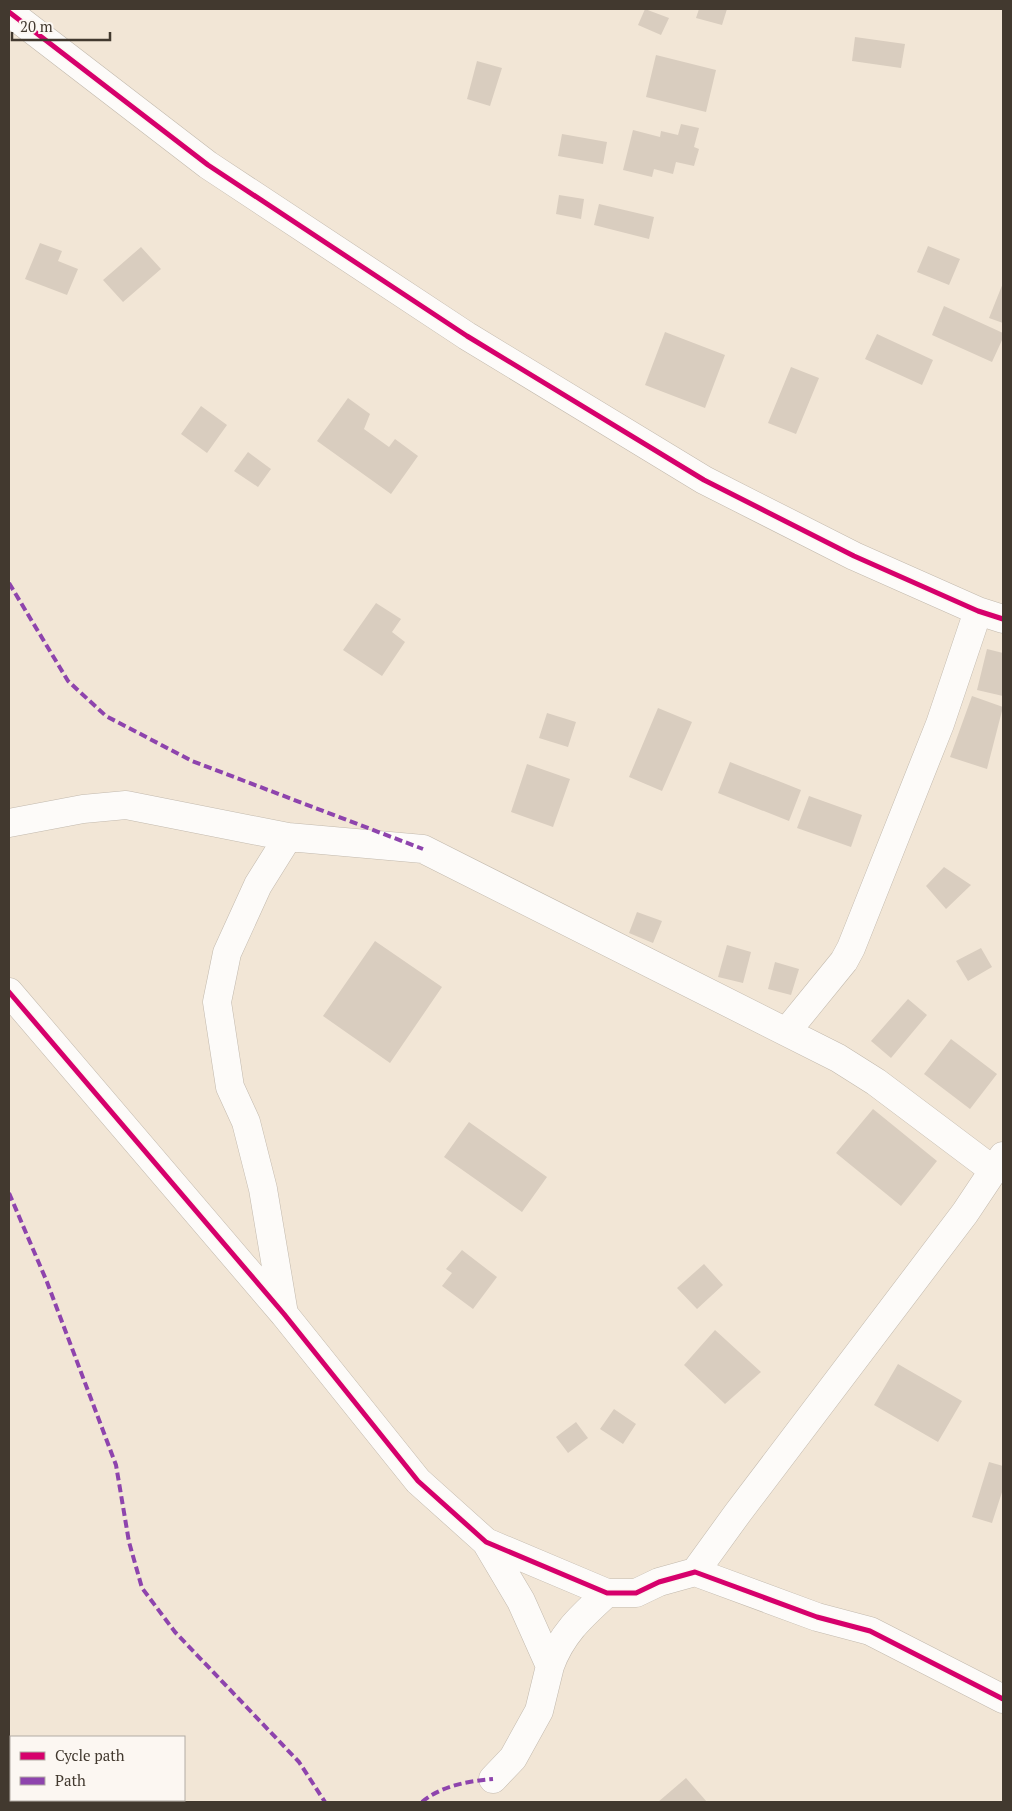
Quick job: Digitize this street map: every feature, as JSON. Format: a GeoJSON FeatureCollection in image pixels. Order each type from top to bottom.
{"type":"FeatureCollection","features":[{"type":"Feature","properties":{"kind":"street"},"geometry":{"type":"LineString","coordinates":[[9,12],[208,165],[467,336],[704,480],[854,556],[978,611],[1003,619]]}},
{"type":"Feature","properties":{"kind":"street"},"geometry":{"type":"LineString","coordinates":[[787,1031],[844,961],[851,948],[940,724],[978,611]]}},
{"type":"Feature","properties":{"kind":"street"},"geometry":{"type":"LineString","coordinates":[[9,823],[83,810],[126,805],[288,838],[423,849],[693,987],[787,1031],[838,1058],[998,1163],[965,1213],[737,1514],[696,1572]]}},
{"type":"Feature","properties":{"kind":"street"},"geometry":{"type":"LineString","coordinates":[[284,1314],[264,1189],[246,1122],[230,1086],[217,1002],[231,945],[258,885],[288,838]]}},
{"type":"Feature","properties":{"kind":"street"},"geometry":{"type":"LineString","coordinates":[[9,992],[284,1314],[418,1481],[486,1542],[542,1568],[606,1593],[636,1593],[660,1582],[696,1572],[817,1616],[870,1631],[1003,1699]]}},
{"type":"Feature","properties":{"kind":"street"},"geometry":{"type":"LineString","coordinates":[[486,1542],[521,1600],[550,1666]]}},
{"type":"Feature","properties":{"kind":"street"},"geometry":{"type":"LineString","coordinates":[[493,1778],[513,1758],[539,1711],[550,1666],[558,1645],[575,1622],[606,1593]]}},
{"type":"Feature","properties":{"kind":"building"},"geometry":{"type":"Polygon","coordinates":[[[645,9],[669,18],[661,35],[638,25],[645,9]]]}},
{"type":"Feature","properties":{"kind":"building"},"geometry":{"type":"Polygon","coordinates":[[[699,9],[727,9],[722,25],[696,18],[699,9]]]}},
{"type":"Feature","properties":{"kind":"building"},"geometry":{"type":"Polygon","coordinates":[[[855,37],[905,44],[901,68],[852,61],[855,37]]]}},
{"type":"Feature","properties":{"kind":"building"},"geometry":{"type":"Polygon","coordinates":[[[656,55],[716,70],[706,112],[646,97],[656,55]]]}},
{"type":"Feature","properties":{"kind":"building"},"geometry":{"type":"Polygon","coordinates":[[[477,61],[502,68],[490,106],[467,99],[477,61]]]}},
{"type":"Feature","properties":{"kind":"building"},"geometry":{"type":"Polygon","coordinates":[[[681,124],[699,128],[694,147],[699,149],[694,166],[676,162],[673,174],[654,169],[652,177],[623,170],[633,130],[660,137],[661,131],[678,135],[681,124]]]}},
{"type":"Feature","properties":{"kind":"building"},"geometry":{"type":"Polygon","coordinates":[[[562,134],[607,142],[603,164],[558,156],[562,134]]]}},
{"type":"Feature","properties":{"kind":"building"},"geometry":{"type":"Polygon","coordinates":[[[559,195],[584,199],[581,219],[556,214],[559,195]]]}},
{"type":"Feature","properties":{"kind":"building"},"geometry":{"type":"Polygon","coordinates":[[[599,204],[654,217],[649,239],[594,225],[599,204]]]}},
{"type":"Feature","properties":{"kind":"building"},"geometry":{"type":"Polygon","coordinates":[[[40,243],[62,251],[58,261],[78,269],[67,295],[25,279],[40,243]]]}},
{"type":"Feature","properties":{"kind":"building"},"geometry":{"type":"Polygon","coordinates":[[[928,246],[960,259],[949,285],[917,272],[928,246]]]}},
{"type":"Feature","properties":{"kind":"building"},"geometry":{"type":"Polygon","coordinates":[[[141,247],[161,269],[123,302],[103,280],[141,247]]]}},
{"type":"Feature","properties":{"kind":"building"},"geometry":{"type":"Polygon","coordinates":[[[1003,283],[1003,323],[989,318],[1003,283]]]}},
{"type":"Feature","properties":{"kind":"building"},"geometry":{"type":"Polygon","coordinates":[[[944,306],[1003,333],[1003,338],[992,362],[932,335],[944,306]]]}},
{"type":"Feature","properties":{"kind":"building"},"geometry":{"type":"Polygon","coordinates":[[[665,332],[725,355],[705,408],[645,385],[665,332]]]}},
{"type":"Feature","properties":{"kind":"building"},"geometry":{"type":"Polygon","coordinates":[[[877,334],[933,360],[922,385],[865,359],[877,334]]]}},
{"type":"Feature","properties":{"kind":"building"},"geometry":{"type":"Polygon","coordinates":[[[791,367],[819,378],[796,434],[768,423],[791,367]]]}},
{"type":"Feature","properties":{"kind":"building"},"geometry":{"type":"Polygon","coordinates":[[[348,398],[370,414],[364,429],[389,447],[395,439],[418,456],[391,494],[317,441],[348,398]]]}},
{"type":"Feature","properties":{"kind":"building"},"geometry":{"type":"Polygon","coordinates":[[[201,406],[227,425],[207,453],[181,434],[201,406]]]}},
{"type":"Feature","properties":{"kind":"building"},"geometry":{"type":"Polygon","coordinates":[[[248,452],[271,469],[258,487],[234,471],[248,452]]]}},
{"type":"Feature","properties":{"kind":"building"},"geometry":{"type":"Polygon","coordinates":[[[376,603],[401,619],[392,632],[405,642],[382,676],[343,650],[376,603]]]}},
{"type":"Feature","properties":{"kind":"building"},"geometry":{"type":"Polygon","coordinates":[[[987,649],[1003,653],[1003,696],[977,690],[987,649]]]}},
{"type":"Feature","properties":{"kind":"building"},"geometry":{"type":"Polygon","coordinates":[[[972,696],[1003,707],[987,769],[950,757],[972,696]]]}},
{"type":"Feature","properties":{"kind":"building"},"geometry":{"type":"Polygon","coordinates":[[[658,708],[692,722],[662,791],[629,777],[658,708]]]}},
{"type":"Feature","properties":{"kind":"building"},"geometry":{"type":"Polygon","coordinates":[[[547,713],[576,722],[568,747],[539,738],[547,713]]]}},
{"type":"Feature","properties":{"kind":"building"},"geometry":{"type":"Polygon","coordinates":[[[730,762],[801,790],[789,821],[718,793],[730,762]]]}},
{"type":"Feature","properties":{"kind":"building"},"geometry":{"type":"Polygon","coordinates":[[[527,764],[570,779],[553,827],[511,812],[527,764]]]}},
{"type":"Feature","properties":{"kind":"building"},"geometry":{"type":"Polygon","coordinates":[[[809,796],[862,815],[851,847],[797,828],[809,796]]]}},
{"type":"Feature","properties":{"kind":"building"},"geometry":{"type":"Polygon","coordinates":[[[944,867],[971,885],[946,909],[926,886],[944,867]]]}},
{"type":"Feature","properties":{"kind":"building"},"geometry":{"type":"Polygon","coordinates":[[[637,912],[662,921],[653,943],[629,933],[637,912]]]}},
{"type":"Feature","properties":{"kind":"building"},"geometry":{"type":"Polygon","coordinates":[[[375,941],[442,987],[390,1063],[323,1016],[375,941]]]}},
{"type":"Feature","properties":{"kind":"building"},"geometry":{"type":"Polygon","coordinates":[[[727,945],[751,952],[743,983],[718,977],[727,945]]]}},
{"type":"Feature","properties":{"kind":"building"},"geometry":{"type":"Polygon","coordinates":[[[981,948],[992,967],[968,981],[956,961],[981,948]]]}},
{"type":"Feature","properties":{"kind":"building"},"geometry":{"type":"Polygon","coordinates":[[[775,962],[799,969],[791,995],[768,989],[775,962]]]}},
{"type":"Feature","properties":{"kind":"building"},"geometry":{"type":"Polygon","coordinates":[[[908,999],[927,1015],[891,1058],[871,1041],[908,999]]]}},
{"type":"Feature","properties":{"kind":"building"},"geometry":{"type":"Polygon","coordinates":[[[951,1039],[997,1074],[970,1109],[924,1074],[951,1039]]]}},
{"type":"Feature","properties":{"kind":"building"},"geometry":{"type":"Polygon","coordinates":[[[873,1109],[937,1161],[901,1206],[836,1153],[873,1109]]]}},
{"type":"Feature","properties":{"kind":"building"},"geometry":{"type":"Polygon","coordinates":[[[469,1122],[547,1177],[522,1212],[444,1157],[469,1122]]]}},
{"type":"Feature","properties":{"kind":"building"},"geometry":{"type":"Polygon","coordinates":[[[462,1250],[497,1277],[473,1309],[442,1286],[452,1273],[446,1269],[462,1250]]]}},
{"type":"Feature","properties":{"kind":"building"},"geometry":{"type":"Polygon","coordinates":[[[704,1264],[723,1285],[697,1309],[677,1288],[704,1264]]]}},
{"type":"Feature","properties":{"kind":"building"},"geometry":{"type":"Polygon","coordinates":[[[715,1330],[761,1372],[725,1404],[684,1365],[715,1330]]]}},
{"type":"Feature","properties":{"kind":"building"},"geometry":{"type":"Polygon","coordinates":[[[898,1364],[962,1401],[938,1442],[874,1405],[898,1364]]]}},
{"type":"Feature","properties":{"kind":"building"},"geometry":{"type":"Polygon","coordinates":[[[614,1409],[636,1424],[623,1444],[600,1429],[614,1409]]]}},
{"type":"Feature","properties":{"kind":"building"},"geometry":{"type":"Polygon","coordinates":[[[576,1422],[588,1438],[568,1453],[556,1437],[576,1422]]]}},
{"type":"Feature","properties":{"kind":"building"},"geometry":{"type":"Polygon","coordinates":[[[989,1462],[1003,1466],[1003,1489],[992,1523],[972,1517],[989,1462]]]}},
{"type":"Feature","properties":{"kind":"building"},"geometry":{"type":"Polygon","coordinates":[[[686,1778],[707,1802],[658,1802],[686,1778]]]}},
{"type":"Feature","properties":{"kind":"marked path"},"geometry":{"type":"LineString","coordinates":[[9,583],[68,681],[106,716],[192,761],[423,849]]}},
{"type":"Feature","properties":{"kind":"marked path"},"geometry":{"type":"LineString","coordinates":[[9,1193],[47,1282],[116,1465],[129,1542],[142,1588],[175,1632],[299,1762],[325,1802]]}},
{"type":"Feature","properties":{"kind":"marked path"},"geometry":{"type":"LineString","coordinates":[[422,1802],[429,1796],[455,1785],[493,1779]]}},
{"type":"Feature","properties":{"kind":"cycle path"},"geometry":{"type":"LineString","coordinates":[[9,12],[208,165],[467,336],[704,480],[854,556],[978,611],[1003,619]]}},
{"type":"Feature","properties":{"kind":"cycle path"},"geometry":{"type":"LineString","coordinates":[[9,992],[284,1314],[418,1481],[486,1542],[607,1593],[636,1593],[659,1582],[695,1572],[817,1617],[870,1631],[1003,1699]]}}]}
